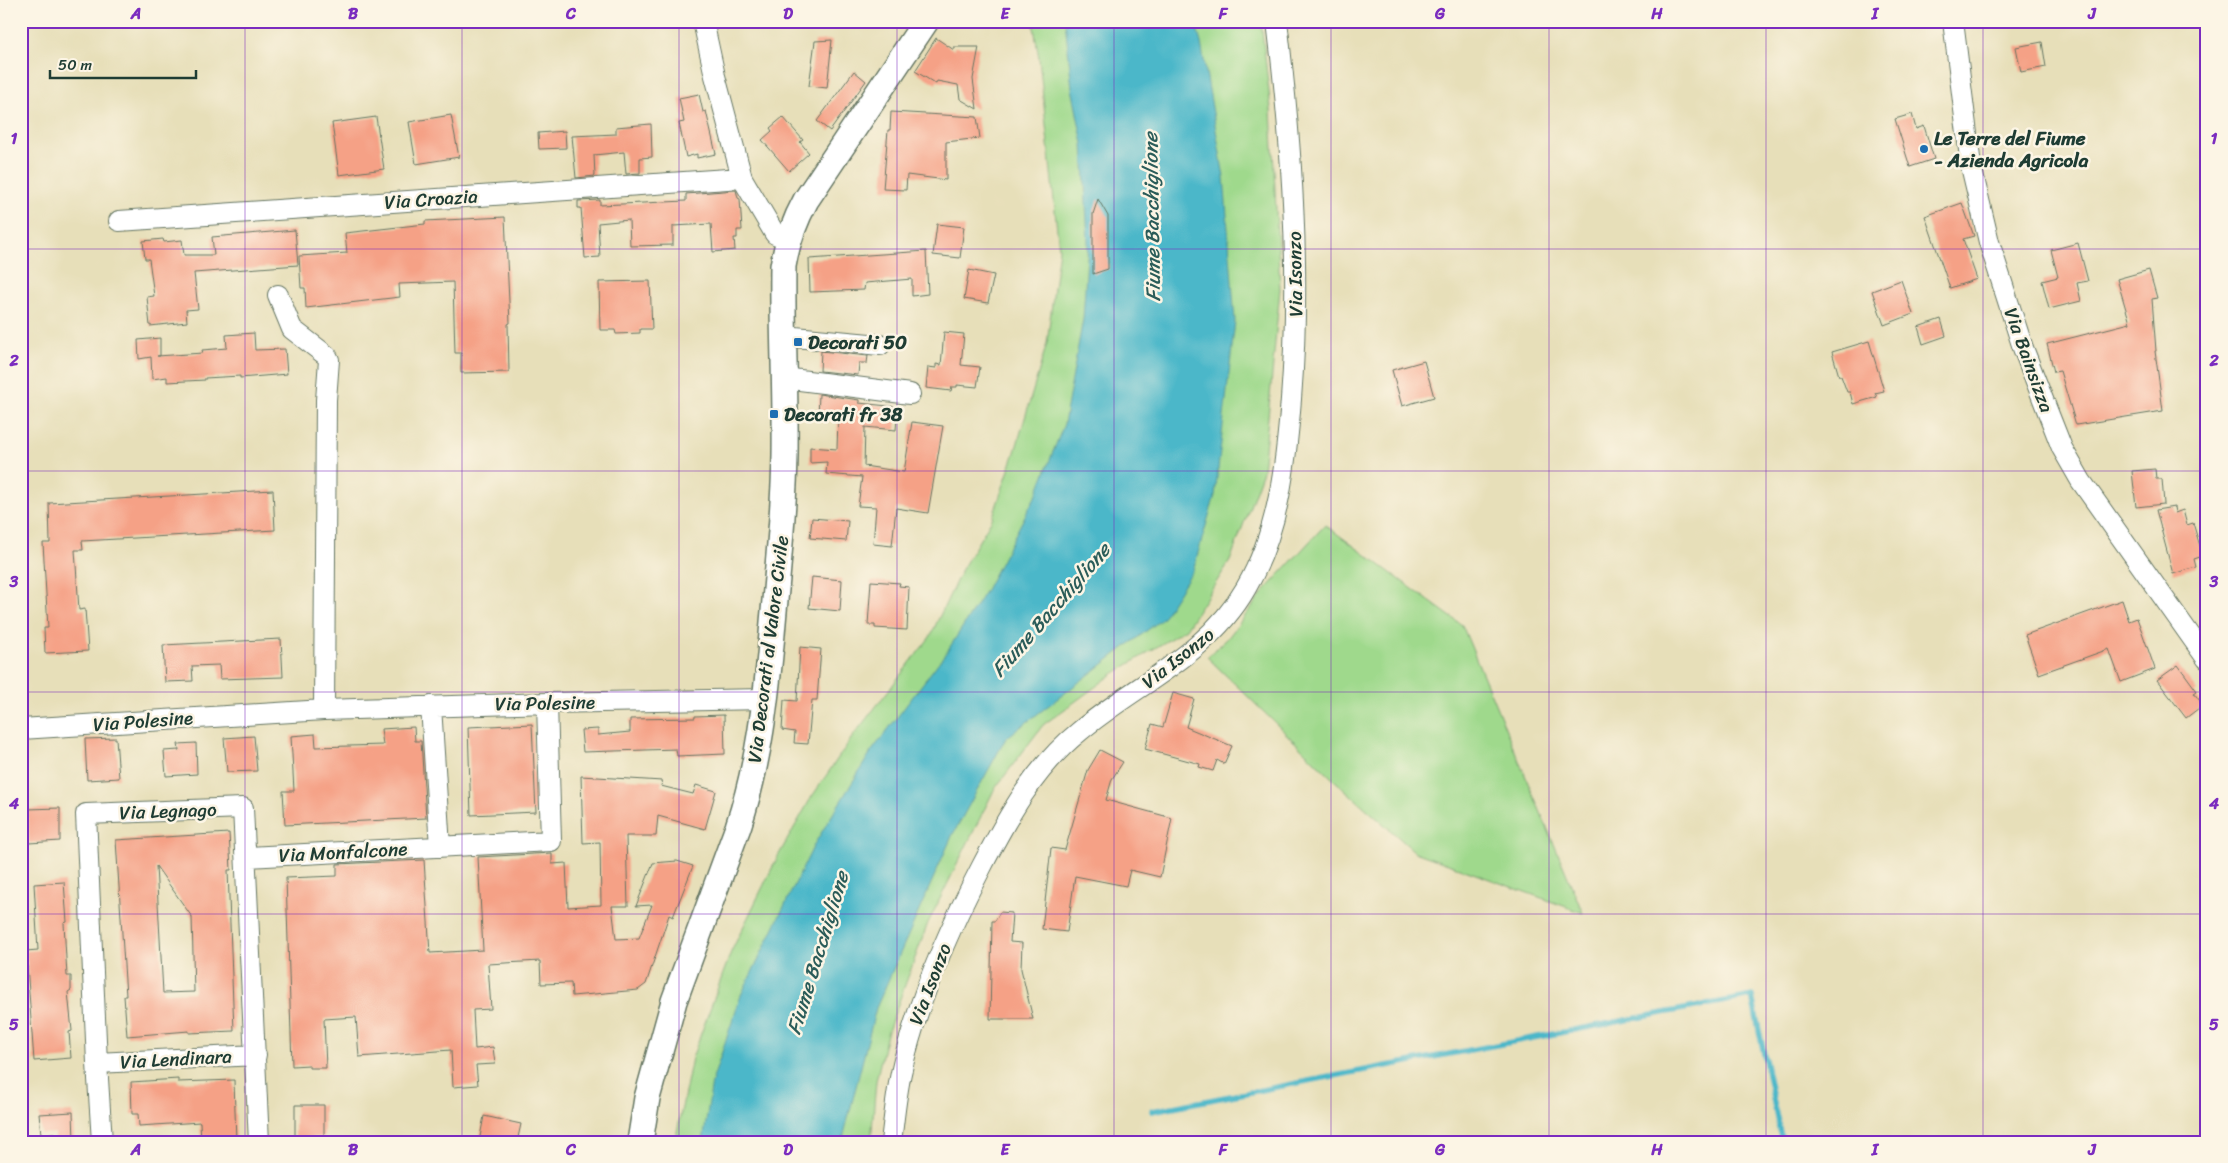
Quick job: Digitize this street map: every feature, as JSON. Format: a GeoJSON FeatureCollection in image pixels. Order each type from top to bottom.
{"type":"FeatureCollection","features":[{"type":"Feature","properties":{"kind":"street"},"geometry":{"type":"LineString","coordinates":[[703,21],[715,76],[742,178],[774,234],[789,239]]}},
{"type":"Feature","properties":{"kind":"street","name":"Via Decorati al Valore Civile"},"geometry":{"type":"LineString","coordinates":[[640,1142],[648,1098],[674,1001],[747,800],[759,750],[783,528],[785,454],[784,266],[789,239],[806,200],[926,21]]}},
{"type":"Feature","properties":{"kind":"street","name":"Via Isonzo"},"geometry":{"type":"LineString","coordinates":[[891,1142],[900,1074],[922,1000],[949,932],[1007,817],[1027,786],[1053,755],[1078,732],[1183,658],[1228,616],[1246,589],[1262,557],[1274,522],[1287,447],[1296,326],[1294,210],[1277,21]]}},
{"type":"Feature","properties":{"kind":"street","name":"Via Bainsizza"},"geometry":{"type":"LineString","coordinates":[[1953,21],[1971,166],[1989,242],[2023,348],[2062,448],[2081,481],[2207,659]]}},
{"type":"Feature","properties":{"kind":"street","name":"Via Croazia"},"geometry":{"type":"LineString","coordinates":[[120,221],[742,178]]}},
{"type":"Feature","properties":{"kind":"street"},"geometry":{"type":"LineString","coordinates":[[278,295],[292,329],[325,352],[329,360],[326,400],[324,710]]}},
{"type":"Feature","properties":{"kind":"street"},"geometry":{"type":"LineString","coordinates":[[784,336],[880,345]]}},
{"type":"Feature","properties":{"kind":"street"},"geometry":{"type":"LineString","coordinates":[[784,378],[910,394]]}},
{"type":"Feature","properties":{"kind":"street","name":"Via Polesine"},"geometry":{"type":"LineString","coordinates":[[21,729],[324,710],[547,702],[766,699]]}},
{"type":"Feature","properties":{"kind":"street","name":"Via Monfalcone"},"geometry":{"type":"LineString","coordinates":[[247,857],[551,842],[547,702]]}},
{"type":"Feature","properties":{"kind":"street"},"geometry":{"type":"LineString","coordinates":[[432,706],[440,847]]}},
{"type":"Feature","properties":{"kind":"street","name":"Via Legnago"},"geometry":{"type":"LineString","coordinates":[[102,1142],[86,814],[244,808],[259,1142]]}},
{"type":"Feature","properties":{"kind":"street","name":"Via Lendinara"},"geometry":{"type":"LineString","coordinates":[[97,1063],[256,1055]]}},
{"type":"Feature","properties":{"kind":"green space"},"geometry":{"type":"Polygon","coordinates":[[[1033,21],[1261,21],[1271,110],[1280,289],[1263,471],[1230,561],[1186,629],[1113,674],[1043,725],[994,790],[928,923],[887,1034],[876,1081],[871,1142],[675,1142],[692,1058],[731,952],[777,858],[811,798],[853,736],[930,637],[961,571],[992,519],[1015,452],[1047,343],[1059,249],[1039,58],[1033,21]]]}},
{"type":"Feature","properties":{"kind":"green space"},"geometry":{"type":"Polygon","coordinates":[[[1325,525],[1462,625],[1583,913],[1415,852],[1334,780],[1207,657],[1227,639],[1264,591],[1325,525]]]}},
{"type":"Feature","properties":{"kind":"water","name":"Fiume Bacchiglione"},"geometry":{"type":"Polygon","coordinates":[[[1065,21],[1195,21],[1201,43],[1224,177],[1235,321],[1215,495],[1193,570],[1162,619],[1006,738],[952,836],[876,1008],[842,1142],[703,1142],[712,1082],[741,995],[815,843],[871,752],[948,650],[986,590],[1037,493],[1064,424],[1083,319],[1088,243],[1083,144],[1072,88],[1065,21]]]}},
{"type":"Feature","properties":{"kind":"building"},"geometry":{"type":"Polygon","coordinates":[[[936,38],[954,50],[954,47],[979,47],[973,79],[977,109],[960,99],[958,85],[937,81],[936,84],[915,71],[936,38]]]}},
{"type":"Feature","properties":{"kind":"building"},"geometry":{"type":"Polygon","coordinates":[[[832,40],[827,88],[809,86],[815,41],[832,40]]]}},
{"type":"Feature","properties":{"kind":"building"},"geometry":{"type":"Polygon","coordinates":[[[2042,42],[2046,67],[2021,72],[2016,47],[2042,42]]]}},
{"type":"Feature","properties":{"kind":"building"},"geometry":{"type":"Polygon","coordinates":[[[854,71],[866,81],[830,131],[817,121],[854,71]]]}},
{"type":"Feature","properties":{"kind":"building"},"geometry":{"type":"Polygon","coordinates":[[[699,94],[703,112],[706,111],[716,154],[697,158],[697,154],[686,157],[679,123],[684,122],[679,98],[699,94]]]}},
{"type":"Feature","properties":{"kind":"building"},"geometry":{"type":"Polygon","coordinates":[[[891,112],[977,117],[980,138],[946,142],[946,180],[907,175],[906,190],[883,189],[891,112]]]}},
{"type":"Feature","properties":{"kind":"building"},"geometry":{"type":"Polygon","coordinates":[[[1912,114],[1916,129],[1924,126],[1934,159],[1910,167],[1895,119],[1912,114]]]}},
{"type":"Feature","properties":{"kind":"building"},"geometry":{"type":"Polygon","coordinates":[[[451,115],[459,157],[416,164],[409,122],[451,115]]]}},
{"type":"Feature","properties":{"kind":"building"},"geometry":{"type":"Polygon","coordinates":[[[376,117],[384,169],[339,175],[332,123],[376,117]]]}},
{"type":"Feature","properties":{"kind":"building"},"geometry":{"type":"Polygon","coordinates":[[[783,117],[803,140],[800,142],[809,153],[789,171],[762,140],[772,131],[770,128],[783,117]]]}},
{"type":"Feature","properties":{"kind":"building"},"geometry":{"type":"Polygon","coordinates":[[[651,124],[652,157],[640,158],[640,173],[626,174],[624,152],[594,155],[595,176],[576,178],[572,136],[616,134],[616,127],[651,124]]]}},
{"type":"Feature","properties":{"kind":"building"},"geometry":{"type":"Polygon","coordinates":[[[565,131],[566,148],[539,149],[538,133],[565,131]]]}},
{"type":"Feature","properties":{"kind":"building"},"geometry":{"type":"Polygon","coordinates":[[[736,190],[740,199],[742,230],[737,230],[737,238],[734,238],[735,250],[713,252],[711,224],[673,226],[673,245],[630,246],[629,220],[598,223],[600,257],[585,258],[581,208],[578,208],[578,201],[600,200],[600,205],[686,201],[686,194],[736,190]]]}},
{"type":"Feature","properties":{"kind":"building"},"geometry":{"type":"Polygon","coordinates":[[[1098,199],[1108,216],[1108,269],[1093,274],[1093,214],[1098,199]]]}},
{"type":"Feature","properties":{"kind":"building"},"geometry":{"type":"Polygon","coordinates":[[[1962,203],[1974,236],[1963,239],[1977,279],[1950,288],[1925,216],[1962,203]]]}},
{"type":"Feature","properties":{"kind":"building"},"geometry":{"type":"Polygon","coordinates":[[[505,217],[510,323],[508,324],[509,372],[461,373],[461,353],[455,353],[453,282],[399,284],[400,297],[306,308],[305,288],[301,288],[299,256],[347,253],[345,233],[425,224],[425,221],[505,217]]]}},
{"type":"Feature","properties":{"kind":"building"},"geometry":{"type":"Polygon","coordinates":[[[937,224],[964,227],[960,258],[933,255],[937,224]]]}},
{"type":"Feature","properties":{"kind":"building"},"geometry":{"type":"Polygon","coordinates":[[[295,230],[298,265],[194,273],[198,309],[186,310],[187,322],[150,326],[147,297],[154,296],[149,259],[145,259],[143,241],[163,239],[164,242],[182,240],[184,255],[214,255],[212,237],[295,230]]]}},
{"type":"Feature","properties":{"kind":"building"},"geometry":{"type":"Polygon","coordinates":[[[2078,243],[2088,281],[2077,283],[2081,301],[2049,309],[2042,281],[2058,277],[2051,250],[2078,243]]]}},
{"type":"Feature","properties":{"kind":"building"},"geometry":{"type":"Polygon","coordinates":[[[926,251],[928,294],[912,296],[912,279],[865,283],[864,290],[810,292],[809,259],[926,251]]]}},
{"type":"Feature","properties":{"kind":"building"},"geometry":{"type":"Polygon","coordinates":[[[969,270],[994,275],[988,303],[964,299],[969,270]]]}},
{"type":"Feature","properties":{"kind":"building"},"geometry":{"type":"Polygon","coordinates":[[[2149,270],[2157,298],[2152,299],[2155,351],[2163,411],[2076,425],[2060,371],[2054,372],[2047,344],[2130,323],[2117,279],[2149,270]]]}},
{"type":"Feature","properties":{"kind":"building"},"geometry":{"type":"Polygon","coordinates":[[[1901,280],[1913,314],[1884,325],[1872,291],[1901,280]]]}},
{"type":"Feature","properties":{"kind":"building"},"geometry":{"type":"Polygon","coordinates":[[[650,281],[652,329],[640,329],[640,333],[616,334],[615,330],[600,330],[599,282],[650,281]]]}},
{"type":"Feature","properties":{"kind":"building"},"geometry":{"type":"Polygon","coordinates":[[[1941,319],[1946,336],[1923,344],[1918,327],[1941,319]]]}},
{"type":"Feature","properties":{"kind":"building"},"geometry":{"type":"Polygon","coordinates":[[[944,332],[964,334],[961,365],[980,367],[977,387],[957,385],[957,387],[952,387],[951,391],[926,388],[928,367],[936,368],[936,364],[941,365],[944,332]]]}},
{"type":"Feature","properties":{"kind":"building"},"geometry":{"type":"Polygon","coordinates":[[[254,333],[255,350],[285,349],[287,374],[167,382],[167,377],[152,379],[151,357],[139,359],[138,340],[160,338],[160,356],[203,353],[202,350],[227,348],[226,335],[254,333]]]}},
{"type":"Feature","properties":{"kind":"building"},"geometry":{"type":"Polygon","coordinates":[[[1869,341],[1884,391],[1875,393],[1877,397],[1853,404],[1850,392],[1847,392],[1841,376],[1839,376],[1832,352],[1869,341]]]}},
{"type":"Feature","properties":{"kind":"building"},"geometry":{"type":"Polygon","coordinates":[[[821,351],[868,356],[867,363],[859,363],[858,375],[820,371],[821,351]]]}},
{"type":"Feature","properties":{"kind":"building"},"geometry":{"type":"Polygon","coordinates":[[[1424,361],[1434,397],[1402,406],[1392,370],[1424,361]]]}},
{"type":"Feature","properties":{"kind":"building"},"geometry":{"type":"Polygon","coordinates":[[[819,394],[859,400],[859,403],[898,407],[896,430],[865,427],[864,466],[904,472],[912,422],[943,426],[928,513],[896,508],[892,546],[873,544],[876,507],[858,506],[862,477],[826,474],[827,462],[810,463],[810,447],[837,449],[838,418],[818,417],[819,394]]]}},
{"type":"Feature","properties":{"kind":"building"},"geometry":{"type":"Polygon","coordinates":[[[2155,469],[2156,479],[2162,479],[2164,504],[2136,507],[2132,471],[2155,469]]]}},
{"type":"Feature","properties":{"kind":"building"},"geometry":{"type":"Polygon","coordinates":[[[273,490],[275,530],[82,541],[83,550],[75,550],[79,610],[85,609],[88,651],[45,653],[44,628],[48,628],[43,543],[50,543],[49,503],[273,490]]]}},
{"type":"Feature","properties":{"kind":"building"},"geometry":{"type":"Polygon","coordinates":[[[2174,507],[2175,513],[2183,510],[2187,525],[2193,523],[2203,556],[2194,559],[2196,567],[2173,574],[2156,510],[2174,507]]]}},
{"type":"Feature","properties":{"kind":"building"},"geometry":{"type":"Polygon","coordinates":[[[812,518],[848,521],[846,541],[810,538],[812,518]]]}},
{"type":"Feature","properties":{"kind":"building"},"geometry":{"type":"Polygon","coordinates":[[[812,577],[842,580],[840,611],[809,608],[812,577]]]}},
{"type":"Feature","properties":{"kind":"building"},"geometry":{"type":"Polygon","coordinates":[[[871,581],[900,583],[899,586],[909,587],[907,630],[875,628],[875,625],[868,625],[871,581]]]}},
{"type":"Feature","properties":{"kind":"building"},"geometry":{"type":"Polygon","coordinates":[[[2122,600],[2129,621],[2137,618],[2155,669],[2121,682],[2109,649],[2039,674],[2025,635],[2122,600]]]}},
{"type":"Feature","properties":{"kind":"building"},"geometry":{"type":"Polygon","coordinates":[[[281,639],[283,677],[220,679],[219,665],[192,666],[193,681],[165,682],[163,645],[281,639]]]}},
{"type":"Feature","properties":{"kind":"building"},"geometry":{"type":"Polygon","coordinates":[[[800,647],[821,649],[817,700],[812,700],[808,744],[794,743],[795,732],[782,730],[784,700],[797,701],[800,647]]]}},
{"type":"Feature","properties":{"kind":"building"},"geometry":{"type":"Polygon","coordinates":[[[2178,665],[2197,691],[2194,693],[2203,705],[2186,718],[2157,680],[2178,665]]]}},
{"type":"Feature","properties":{"kind":"building"},"geometry":{"type":"Polygon","coordinates":[[[1173,693],[1194,699],[1186,727],[1232,746],[1224,764],[1217,760],[1213,771],[1199,767],[1200,764],[1145,749],[1152,724],[1163,727],[1173,693]]]}},
{"type":"Feature","properties":{"kind":"building"},"geometry":{"type":"Polygon","coordinates":[[[724,715],[725,754],[677,756],[676,749],[583,752],[581,730],[598,729],[598,735],[630,732],[630,719],[695,718],[695,716],[724,715]]]}},
{"type":"Feature","properties":{"kind":"building"},"geometry":{"type":"Polygon","coordinates":[[[532,724],[536,812],[471,815],[468,727],[532,724]]]}},
{"type":"Feature","properties":{"kind":"building"},"geometry":{"type":"Polygon","coordinates":[[[414,727],[415,741],[421,741],[426,818],[285,825],[283,791],[294,791],[291,736],[315,734],[316,747],[383,745],[381,729],[414,727]]]}},
{"type":"Feature","properties":{"kind":"building"},"geometry":{"type":"Polygon","coordinates":[[[254,736],[257,771],[227,772],[224,738],[254,736]]]}},
{"type":"Feature","properties":{"kind":"building"},"geometry":{"type":"Polygon","coordinates":[[[116,738],[119,778],[87,780],[85,739],[116,738]]]}},
{"type":"Feature","properties":{"kind":"building"},"geometry":{"type":"Polygon","coordinates":[[[196,743],[197,774],[166,776],[164,751],[179,750],[178,744],[196,743]]]}},
{"type":"Feature","properties":{"kind":"building"},"geometry":{"type":"Polygon","coordinates":[[[1100,750],[1123,762],[1112,779],[1106,800],[1172,818],[1160,877],[1130,870],[1126,886],[1075,876],[1067,932],[1042,929],[1051,848],[1065,850],[1088,770],[1100,750]]]}},
{"type":"Feature","properties":{"kind":"building"},"geometry":{"type":"Polygon","coordinates":[[[581,776],[662,781],[661,786],[693,794],[696,785],[716,791],[705,829],[658,816],[656,836],[626,836],[628,906],[612,906],[616,939],[639,938],[652,905],[636,906],[653,863],[677,861],[693,866],[673,917],[669,915],[646,984],[638,990],[572,996],[571,983],[541,984],[540,961],[488,964],[491,1009],[473,1010],[475,1049],[493,1047],[495,1064],[476,1065],[478,1085],[453,1087],[451,1050],[359,1057],[356,1017],[324,1019],[326,1068],[309,1068],[309,1065],[292,1066],[286,878],[337,876],[337,864],[424,860],[430,953],[483,950],[478,857],[552,853],[552,864],[566,863],[568,907],[601,905],[600,842],[583,843],[581,776]]]}},
{"type":"Feature","properties":{"kind":"building"},"geometry":{"type":"Polygon","coordinates":[[[60,808],[60,841],[29,843],[28,809],[60,808]]]}},
{"type":"Feature","properties":{"kind":"building"},"geometry":{"type":"Polygon","coordinates":[[[229,833],[231,870],[228,870],[234,1031],[189,1033],[189,1031],[127,1036],[116,840],[229,833]],[[156,866],[163,993],[194,992],[192,917],[156,866]]]}},
{"type":"Feature","properties":{"kind":"building"},"geometry":{"type":"Polygon","coordinates":[[[64,882],[67,922],[64,923],[67,976],[71,976],[71,990],[68,992],[72,1031],[69,1032],[71,1058],[34,1061],[26,951],[38,950],[34,884],[64,882]]]}},
{"type":"Feature","properties":{"kind":"building"},"geometry":{"type":"Polygon","coordinates":[[[1000,912],[1012,913],[1010,942],[1022,943],[1021,969],[1033,1019],[990,1019],[992,921],[995,921],[1000,912]]]}},
{"type":"Feature","properties":{"kind":"building"},"geometry":{"type":"Polygon","coordinates":[[[178,1079],[178,1082],[234,1080],[236,1142],[201,1142],[200,1122],[139,1126],[138,1114],[132,1114],[131,1082],[178,1079]]]}},
{"type":"Feature","properties":{"kind":"building"},"geometry":{"type":"Polygon","coordinates":[[[295,1105],[324,1105],[324,1137],[295,1138],[295,1105]]]}},
{"type":"Feature","properties":{"kind":"building"},"geometry":{"type":"Polygon","coordinates":[[[73,1112],[74,1142],[55,1142],[55,1133],[41,1134],[39,1114],[73,1112]]]}},
{"type":"Feature","properties":{"kind":"building"},"geometry":{"type":"Polygon","coordinates":[[[484,1116],[521,1124],[517,1142],[479,1142],[484,1116]]]}},
{"type":"Feature","properties":{"kind":"waterway"},"geometry":{"type":"LineString","coordinates":[[1152,1111],[1752,996],[1782,1142]]}},
{"type":"Feature","properties":{"kind":"place","name":"Le Terre del Fiume - Azienda Agricola"},"geometry":{"type":"Point","coordinates":[1924,149]}},
{"type":"Feature","properties":{"kind":"place","name":"Decorati 50"},"geometry":{"type":"Point","coordinates":[798,342]}},
{"type":"Feature","properties":{"kind":"place","name":"Decorati fr 38"},"geometry":{"type":"Point","coordinates":[774,414]}}]}
